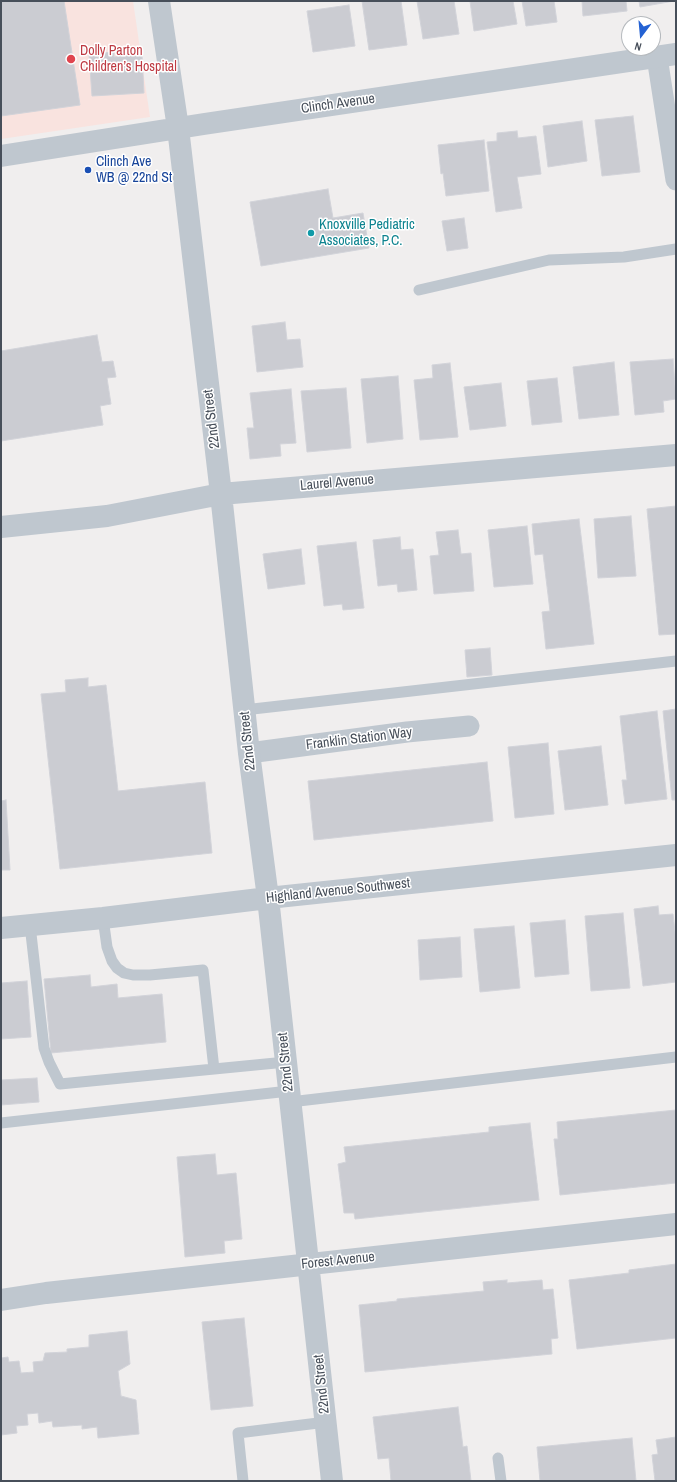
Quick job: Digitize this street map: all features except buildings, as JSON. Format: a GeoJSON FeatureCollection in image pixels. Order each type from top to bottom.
{"type":"FeatureCollection","features":[{"type":"Feature","properties":{"kind":"street","name":"22nd Street"},"geometry":{"type":"LineString","coordinates":[[159,1],[178,128],[221,494],[249,753],[268,898],[332,1481]]}},
{"type":"Feature","properties":{"kind":"street","name":"Clinch Avenue"},"geometry":{"type":"LineString","coordinates":[[1,156],[666,55]]}},
{"type":"Feature","properties":{"kind":"street"},"geometry":{"type":"LineString","coordinates":[[666,55],[676,180]]}},
{"type":"Feature","properties":{"kind":"street","name":"Laurel Avenue"},"geometry":{"type":"LineString","coordinates":[[1,527],[107,516],[221,494],[676,455]]}},
{"type":"Feature","properties":{"kind":"street","name":"Franklin Station Way"},"geometry":{"type":"LineString","coordinates":[[249,753],[407,732],[469,726]]}},
{"type":"Feature","properties":{"kind":"street","name":"Highland Avenue Southwest"},"geometry":{"type":"LineString","coordinates":[[1,928],[676,855]]}},
{"type":"Feature","properties":{"kind":"street","name":"Forest Avenue"},"geometry":{"type":"LineString","coordinates":[[1,1300],[54,1292],[676,1224]]}},
{"type":"Feature","properties":{"kind":"lane"},"geometry":{"type":"LineString","coordinates":[[419,290],[549,260],[624,257],[676,249]]}},
{"type":"Feature","properties":{"kind":"lane"},"geometry":{"type":"LineString","coordinates":[[244,710],[676,661]]}},
{"type":"Feature","properties":{"kind":"lane"},"geometry":{"type":"LineString","coordinates":[[103,918],[107,947],[117,968],[124,973],[138,975],[203,970],[214,1069]]}},
{"type":"Feature","properties":{"kind":"lane"},"geometry":{"type":"LineString","coordinates":[[30,926],[44,1048],[60,1084],[286,1062]]}},
{"type":"Feature","properties":{"kind":"lane"},"geometry":{"type":"LineString","coordinates":[[1,1123],[290,1097],[676,1057]]}},
{"type":"Feature","properties":{"kind":"lane"},"geometry":{"type":"LineString","coordinates":[[243,1481],[238,1433],[326,1422]]}},
{"type":"Feature","properties":{"kind":"lane"},"geometry":{"type":"LineString","coordinates":[[498,1458],[501,1481]]}},
{"type":"Feature","properties":{"kind":"shaded area","name":"Dolly Parton Children’s Hospital"},"geometry":{"type":"Polygon","coordinates":[[[1,1],[133,1],[150,117],[1,139],[1,1]]]}},
{"type":"Feature","properties":{"kind":"place","name":"Dolly Parton Children’s Hospital"},"geometry":{"type":"Point","coordinates":[71,59]}},
{"type":"Feature","properties":{"kind":"place","name":"Clinch Ave WB @ 22nd St"},"geometry":{"type":"Point","coordinates":[88,170]}},
{"type":"Feature","properties":{"kind":"place","name":"Knoxville Pediatric Associates, P.C."},"geometry":{"type":"Point","coordinates":[311,233]}}]}
